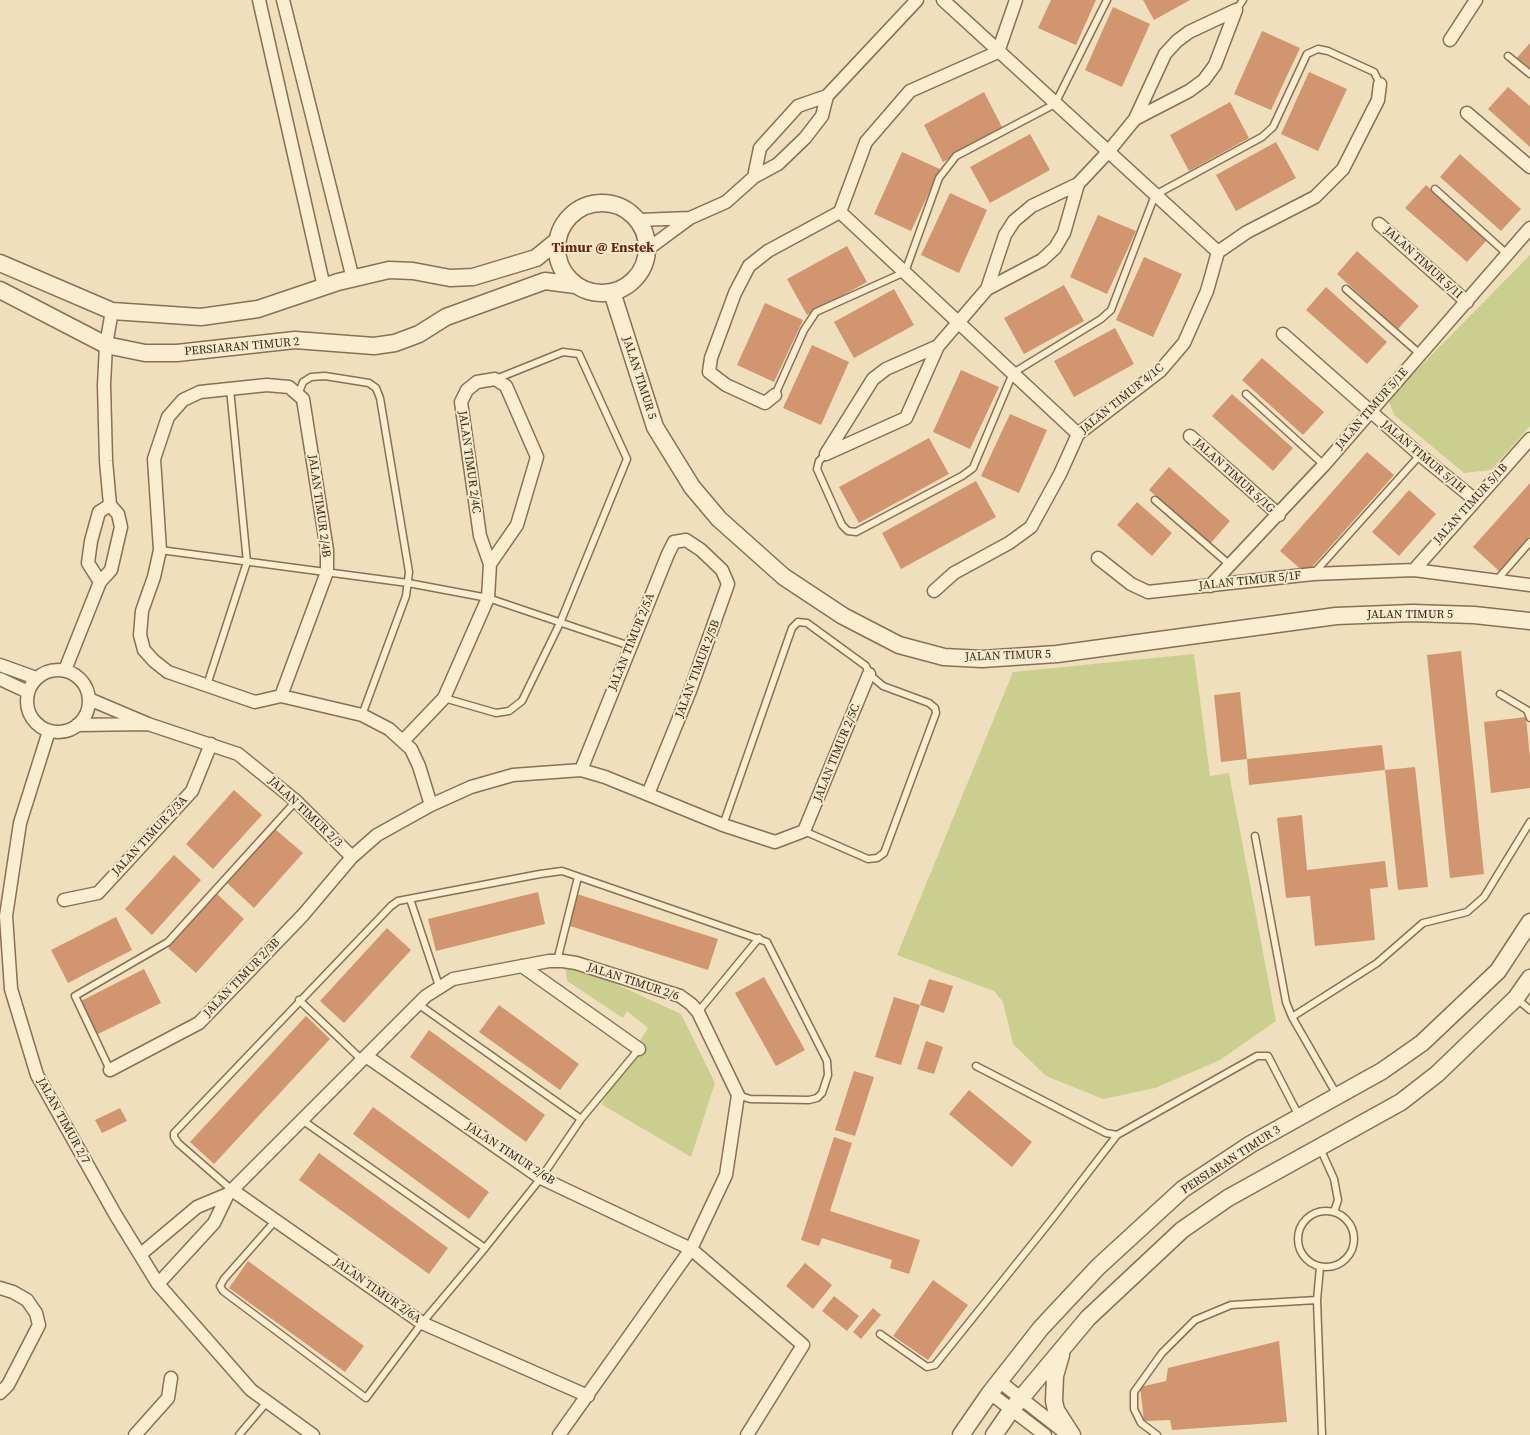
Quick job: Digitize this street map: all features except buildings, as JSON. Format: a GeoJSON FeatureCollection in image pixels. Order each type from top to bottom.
{"type":"FeatureCollection","features":[{"type":"Feature","properties":{"kind":"street"},"geometry":{"type":"LineString","coordinates":[[259,0],[324,287]]}},
{"type":"Feature","properties":{"kind":"street"},"geometry":{"type":"LineString","coordinates":[[282,0],[352,278]]}},
{"type":"Feature","properties":{"kind":"street"},"geometry":{"type":"LineString","coordinates":[[754,177],[760,148],[798,106],[826,96],[917,0]]}},
{"type":"Feature","properties":{"kind":"street"},"geometry":{"type":"LineString","coordinates":[[943,0],[1218,252],[1247,232],[1315,197],[1342,169],[1378,100],[1380,84]]}},
{"type":"Feature","properties":{"kind":"street"},"geometry":{"type":"LineString","coordinates":[[775,395],[765,403],[720,382],[709,372],[711,358],[735,293],[749,266],[768,251],[840,212],[866,142],[910,91],[998,52],[1016,0]]}},
{"type":"Feature","properties":{"kind":"street"},"geometry":{"type":"LineString","coordinates":[[1450,40],[1476,0]]}},
{"type":"Feature","properties":{"kind":"street"},"geometry":{"type":"LineString","coordinates":[[1135,119],[1190,91],[1204,80],[1215,65],[1239,5]]}},
{"type":"Feature","properties":{"kind":"street"},"geometry":{"type":"LineString","coordinates":[[987,289],[1005,235],[1014,221],[1032,206],[1078,184],[1135,119],[1165,54],[1189,32],[1239,5]]}},
{"type":"Feature","properties":{"kind":"street"},"geometry":{"type":"LineString","coordinates":[[648,249],[690,218],[726,202],[754,177],[778,164],[805,138],[822,116],[826,96]]}},
{"type":"Feature","properties":{"kind":"street"},"geometry":{"type":"LineString","coordinates":[[1467,112],[1530,167]]}},
{"type":"Feature","properties":{"kind":"street"},"geometry":{"type":"LineString","coordinates":[[826,454],[906,418],[938,346],[987,289],[1042,260],[1054,248],[1064,233],[1078,184]]}},
{"type":"Feature","properties":{"kind":"street"},"geometry":{"type":"LineString","coordinates":[[576,285],[566,276],[560,265],[557,241],[562,226],[572,214],[584,206],[599,202],[614,204],[628,210],[639,220],[646,234],[648,249],[645,264],[637,277],[626,287],[612,292]]}},
{"type":"Feature","properties":{"kind":"street"},"geometry":{"type":"LineString","coordinates":[[840,212],[1078,434]]}},
{"type":"Feature","properties":{"kind":"street"},"geometry":{"type":"LineString","coordinates":[[639,220],[690,218]]}},
{"type":"Feature","properties":{"kind":"street","name":"JALAN TIMUR 5/1I"},"geometry":{"type":"LineString","coordinates":[[1379,224],[1466,302]]}},
{"type":"Feature","properties":{"kind":"street","name":"JALAN TIMUR 5/1E"},"geometry":{"type":"LineString","coordinates":[[1210,586],[1279,515],[1530,228]]}},
{"type":"Feature","properties":{"kind":"street"},"geometry":{"type":"LineString","coordinates":[[0,263],[112,311],[201,317],[258,309],[352,278],[389,270],[413,271],[450,278],[473,276],[536,258],[557,241]]}},
{"type":"Feature","properties":{"kind":"street","name":"JALAN TIMUR 4/1C"},"geometry":{"type":"LineString","coordinates":[[934,591],[954,574],[1009,544],[1031,527],[1060,474],[1078,434],[1153,377],[1184,343],[1207,290],[1218,252]]}},
{"type":"Feature","properties":{"kind":"street","name":"PERSIARAN TIMUR 2"},"geometry":{"type":"LineString","coordinates":[[0,290],[106,345],[146,353],[177,353],[295,340],[374,346],[396,343],[419,334],[446,317],[544,281],[576,285],[587,291],[612,292]]}},
{"type":"Feature","properties":{"kind":"street","name":"JALAN TIMUR 5"},"geometry":{"type":"LineString","coordinates":[[612,292],[655,427],[692,487],[732,532],[784,577],[843,616],[899,645],[944,657],[982,659],[1057,654],[1336,616],[1413,613],[1474,615],[1530,621]]}},
{"type":"Feature","properties":{"kind":"street"},"geometry":{"type":"LineString","coordinates":[[65,670],[100,582],[111,570],[121,527],[118,514],[110,505],[104,385],[106,345],[112,311]]}},
{"type":"Feature","properties":{"kind":"street","name":"JALAN TIMUR 5/1H"},"geometry":{"type":"LineString","coordinates":[[1283,334],[1370,412],[1474,499]]}},
{"type":"Feature","properties":{"kind":"street"},"geometry":{"type":"LineString","coordinates":[[826,454],[873,379],[886,369],[938,346]]}},
{"type":"Feature","properties":{"kind":"street"},"geometry":{"type":"LineString","coordinates":[[490,564],[517,525],[537,457],[506,386],[494,379]]}},
{"type":"Feature","properties":{"kind":"street","name":"JALAN TIMUR 2/4C"},"geometry":{"type":"LineString","coordinates":[[403,742],[444,698],[488,598],[490,564],[480,536],[460,402],[467,390],[477,382],[494,379]]}},
{"type":"Feature","properties":{"kind":"street"},"geometry":{"type":"LineString","coordinates":[[300,397],[289,387],[267,385],[200,392],[183,400],[168,417],[154,459],[160,550],[154,577],[142,611],[140,635],[144,650],[154,662],[168,672],[255,702],[281,696],[362,715],[389,729],[411,749],[419,766],[431,805]]}},
{"type":"Feature","properties":{"kind":"street","name":"JALAN TIMUR 2/4B"},"geometry":{"type":"LineString","coordinates":[[281,696],[327,572],[327,550],[300,397]]}},
{"type":"Feature","properties":{"kind":"street","name":"JALAN TIMUR 5/1G"},"geometry":{"type":"LineString","coordinates":[[1190,436],[1279,515]]}},
{"type":"Feature","properties":{"kind":"street","name":"JALAN TIMUR 5/1B"},"geometry":{"type":"LineString","coordinates":[[1414,570],[1474,499],[1530,439]]}},
{"type":"Feature","properties":{"kind":"street"},"geometry":{"type":"LineString","coordinates":[[100,582],[88,563],[91,541],[99,512],[110,505]]}},
{"type":"Feature","properties":{"kind":"street","name":"JALAN TIMUR 2/5A"},"geometry":{"type":"LineString","coordinates":[[581,770],[674,542],[686,540],[701,550]]}},
{"type":"Feature","properties":{"kind":"street","name":"JALAN TIMUR 2/5B"},"geometry":{"type":"LineString","coordinates":[[648,794],[690,691],[723,603],[728,584],[722,570],[701,550]]}},
{"type":"Feature","properties":{"kind":"street","name":"JALAN TIMUR 5/1F"},"geometry":{"type":"LineString","coordinates":[[1098,558],[1131,584],[1148,592],[1313,574],[1414,570],[1530,585]]}},
{"type":"Feature","properties":{"kind":"street"},"geometry":{"type":"LineString","coordinates":[[0,665],[36,678]]}},
{"type":"Feature","properties":{"kind":"street"},"geometry":{"type":"LineString","coordinates":[[77,726],[84,718],[90,699],[82,680],[75,674],[55,669],[36,678],[28,692],[27,702],[33,720],[50,731],[68,730],[77,726],[148,724]]}},
{"type":"Feature","properties":{"kind":"street","name":"JALAN TIMUR 2/5C"},"geometry":{"type":"LineString","coordinates":[[804,831],[869,674]]}},
{"type":"Feature","properties":{"kind":"street"},"geometry":{"type":"LineString","coordinates":[[0,679],[28,692]]}},
{"type":"Feature","properties":{"kind":"street"},"geometry":{"type":"LineString","coordinates":[[90,699],[148,724]]}},
{"type":"Feature","properties":{"kind":"street","name":"JALAN TIMUR 2/3"},"geometry":{"type":"LineString","coordinates":[[148,724],[238,754],[296,800],[352,856]]}},
{"type":"Feature","properties":{"kind":"street","name":"JALAN TIMUR 2/7"},"geometry":{"type":"LineString","coordinates":[[50,731],[20,823],[6,916],[11,990],[37,1074],[114,1214],[141,1254],[158,1284],[251,1390],[313,1435]]}},
{"type":"Feature","properties":{"kind":"street","name":"JALAN TIMUR 2/3A"},"geometry":{"type":"LineString","coordinates":[[64,900],[98,893],[192,790],[211,744]]}},
{"type":"Feature","properties":{"kind":"street"},"geometry":{"type":"LineString","coordinates":[[581,770],[648,794],[723,825],[775,842],[804,831]]}},
{"type":"Feature","properties":{"kind":"street","name":"JALAN TIMUR 2/3B"},"geometry":{"type":"LineString","coordinates":[[110,1070],[199,1023],[303,915],[352,856],[377,835],[431,805],[471,787],[513,775],[581,770]]}},
{"type":"Feature","properties":{"kind":"street","name":"PERSIARAN TIMUR 3"},"geometry":{"type":"LineString","coordinates":[[961,1435],[995,1387],[1041,1328],[1098,1267],[1183,1189],[1251,1144],[1382,1071],[1422,1043],[1498,971],[1530,922]]}},
{"type":"Feature","properties":{"kind":"street","name":"JALAN TIMUR 2/6"},"geometry":{"type":"LineString","coordinates":[[230,1192],[418,1004],[439,986],[467,975],[557,961],[576,963],[680,996],[698,1012],[738,1095]]}},
{"type":"Feature","properties":{"kind":"street"},"geometry":{"type":"LineString","coordinates":[[522,966],[640,1049]]}},
{"type":"Feature","properties":{"kind":"street"},"geometry":{"type":"LineString","coordinates":[[994,1435],[1017,1403],[1088,1318],[1182,1230],[1228,1198],[1401,1102],[1430,1080],[1516,998],[1530,978]]}},
{"type":"Feature","properties":{"kind":"street","name":"JALAN TIMUR 2/6B"},"geometry":{"type":"LineString","coordinates":[[364,1058],[541,1178],[691,1250],[803,1345],[747,1435]]}},
{"type":"Feature","properties":{"kind":"street"},"geometry":{"type":"LineString","coordinates":[[559,1435],[691,1250],[726,1175],[738,1095]]}},
{"type":"Feature","properties":{"kind":"street"},"geometry":{"type":"LineString","coordinates":[[141,1254],[197,1207],[230,1192]]}},
{"type":"Feature","properties":{"kind":"street"},"geometry":{"type":"LineString","coordinates":[[158,1284],[214,1223],[230,1192]]}},
{"type":"Feature","properties":{"kind":"street","name":"JALAN TIMUR 2/6A"},"geometry":{"type":"LineString","coordinates":[[230,1192],[276,1220],[422,1323],[588,1396]]}},
{"type":"Feature","properties":{"kind":"street"},"geometry":{"type":"LineString","coordinates":[[0,1288],[13,1292],[27,1300],[36,1313],[40,1325],[8,1385],[0,1393]]}},
{"type":"Feature","properties":{"kind":"street"},"geometry":{"type":"LineString","coordinates":[[1063,1348],[1055,1376],[1054,1401],[1056,1410],[1070,1435]]}},
{"type":"Feature","properties":{"kind":"street"},"geometry":{"type":"LineString","coordinates":[[135,1435],[168,1398],[172,1378]]}},
{"type":"Feature","properties":{"kind":"street"},"geometry":{"type":"LineString","coordinates":[[995,1387],[1017,1403],[1070,1435]]}},
{"type":"Feature","properties":{"kind":"street"},"geometry":{"type":"LineString","coordinates":[[1017,1403],[1045,1435]]}},
{"type":"Feature","properties":{"kind":"lane"},"geometry":{"type":"LineString","coordinates":[[775,395],[804,330],[816,312],[905,272],[939,178],[956,156],[1055,104],[1107,0]]}},
{"type":"Feature","properties":{"kind":"lane"},"geometry":{"type":"LineString","coordinates":[[826,454],[819,461],[817,469],[842,525],[848,531],[856,532],[962,476],[973,468],[1013,373],[1101,319],[1111,310],[1155,194],[1262,137],[1273,127],[1307,54],[1318,49],[1328,51],[1374,72],[1380,84]]}},
{"type":"Feature","properties":{"kind":"lane"},"geometry":{"type":"LineString","coordinates":[[1508,56],[1530,74]]}},
{"type":"Feature","properties":{"kind":"lane"},"geometry":{"type":"LineString","coordinates":[[1435,189],[1508,254]]}},
{"type":"Feature","properties":{"kind":"lane"},"geometry":{"type":"LineString","coordinates":[[1346,289],[1420,354]]}},
{"type":"Feature","properties":{"kind":"lane"},"geometry":{"type":"LineString","coordinates":[[444,698],[496,713],[509,711],[522,701],[560,623],[627,459],[579,354],[563,352],[494,379]]}},
{"type":"Feature","properties":{"kind":"lane"},"geometry":{"type":"LineString","coordinates":[[300,397],[303,382],[311,377],[325,376],[369,383],[376,388],[380,398],[408,562],[408,583],[406,596],[362,715]]}},
{"type":"Feature","properties":{"kind":"lane"},"geometry":{"type":"LineString","coordinates":[[208,685],[247,562],[230,389]]}},
{"type":"Feature","properties":{"kind":"lane"},"geometry":{"type":"LineString","coordinates":[[1246,394],[1324,464]]}},
{"type":"Feature","properties":{"kind":"lane"},"geometry":{"type":"LineString","coordinates":[[1313,574],[1420,455]]}},
{"type":"Feature","properties":{"kind":"lane"},"geometry":{"type":"LineString","coordinates":[[1155,500],[1230,566]]}},
{"type":"Feature","properties":{"kind":"lane"},"geometry":{"type":"LineString","coordinates":[[1496,582],[1530,542]]}},
{"type":"Feature","properties":{"kind":"lane"},"geometry":{"type":"LineString","coordinates":[[160,550],[408,583],[488,598],[630,646]]}},
{"type":"Feature","properties":{"kind":"lane"},"geometry":{"type":"LineString","coordinates":[[723,825],[792,628],[798,622],[807,623],[866,666],[869,674],[883,686],[929,703],[935,708],[936,713],[884,853],[877,858],[868,859],[804,831]]}},
{"type":"Feature","properties":{"kind":"lane"},"geometry":{"type":"LineString","coordinates":[[1500,694],[1527,710],[1530,718]]}},
{"type":"Feature","properties":{"kind":"lane"},"geometry":{"type":"LineString","coordinates":[[110,1070],[75,996],[168,942],[296,800]]}},
{"type":"Feature","properties":{"kind":"lane"},"geometry":{"type":"LineString","coordinates":[[1292,1017],[1377,963],[1423,923],[1467,912],[1484,897],[1530,822]]}},
{"type":"Feature","properties":{"kind":"lane"},"geometry":{"type":"LineString","coordinates":[[1255,836],[1286,1002],[1292,1017],[1337,1095]]}},
{"type":"Feature","properties":{"kind":"lane"},"geometry":{"type":"LineString","coordinates":[[230,1192],[178,1143],[174,1138],[174,1132],[390,906],[398,901],[562,871],[767,942],[772,948],[827,1061],[828,1075],[822,1093],[817,1098],[809,1100],[750,1099],[738,1095]]}},
{"type":"Feature","properties":{"kind":"lane"},"geometry":{"type":"LineString","coordinates":[[557,961],[578,877]]}},
{"type":"Feature","properties":{"kind":"lane"},"geometry":{"type":"LineString","coordinates":[[410,899],[439,986]]}},
{"type":"Feature","properties":{"kind":"lane"},"geometry":{"type":"LineString","coordinates":[[698,1012],[759,938]]}},
{"type":"Feature","properties":{"kind":"lane"},"geometry":{"type":"LineString","coordinates":[[1516,998],[1530,1010]]}},
{"type":"Feature","properties":{"kind":"lane"},"geometry":{"type":"LineString","coordinates":[[300,1000],[364,1058]]}},
{"type":"Feature","properties":{"kind":"lane"},"geometry":{"type":"LineString","coordinates":[[418,1004],[581,1119]]}},
{"type":"Feature","properties":{"kind":"lane"},"geometry":{"type":"LineString","coordinates":[[276,1220],[220,1286],[223,1291],[366,1398],[422,1323],[541,1178],[581,1119],[640,1049]]}},
{"type":"Feature","properties":{"kind":"lane"},"geometry":{"type":"LineString","coordinates":[[880,1334],[927,1367],[935,1365],[1117,1135],[1258,1056],[1268,1056],[1299,1118]]}},
{"type":"Feature","properties":{"kind":"lane"},"geometry":{"type":"LineString","coordinates":[[976,1066],[1106,1132],[1117,1135]]}},
{"type":"Feature","properties":{"kind":"lane"},"geometry":{"type":"LineString","coordinates":[[302,1120],[485,1248]]}},
{"type":"Feature","properties":{"kind":"lane"},"geometry":{"type":"LineString","coordinates":[[1320,1148],[1334,1179],[1338,1200],[1334,1212]]}},
{"type":"Feature","properties":{"kind":"lane"},"geometry":{"type":"LineString","coordinates":[[1323,1211],[1334,1212],[1350,1224],[1353,1233],[1352,1251],[1338,1265],[1320,1267],[1309,1262],[1302,1254],[1298,1243],[1299,1232],[1304,1222],[1312,1214],[1323,1211]]}},
{"type":"Feature","properties":{"kind":"lane"},"geometry":{"type":"LineString","coordinates":[[1320,1267],[1317,1300],[1322,1435]]}},
{"type":"Feature","properties":{"kind":"lane"},"geometry":{"type":"LineString","coordinates":[[1157,1435],[1141,1423],[1134,1409],[1134,1392],[1162,1353],[1196,1320],[1231,1305],[1317,1300]]}},
{"type":"Feature","properties":{"kind":"lane"},"geometry":{"type":"LineString","coordinates":[[239,1435],[267,1402]]}},
{"type":"Feature","properties":{"kind":"green space"},"geometry":{"type":"Polygon","coordinates":[[[1530,255],[1530,426],[1491,470],[1464,473],[1394,415],[1388,399],[1530,255]]]}},
{"type":"Feature","properties":{"kind":"green space"},"geometry":{"type":"Polygon","coordinates":[[[1194,654],[1210,776],[1229,773],[1276,1021],[1220,1060],[1155,1088],[1103,1099],[1046,1076],[1013,1044],[1003,1002],[994,991],[897,955],[1013,672],[1194,654]]]}},
{"type":"Feature","properties":{"kind":"green space"},"geometry":{"type":"Polygon","coordinates":[[[577,966],[681,1014],[715,1083],[691,1157],[601,1104],[648,1028],[627,1011],[623,1018],[567,981],[565,968],[577,966]]]}},
{"type":"Feature","properties":{"kind":"district","name":"Timur @ Enstek"},"geometry":{"type":"Point","coordinates":[603,248]}}]}
